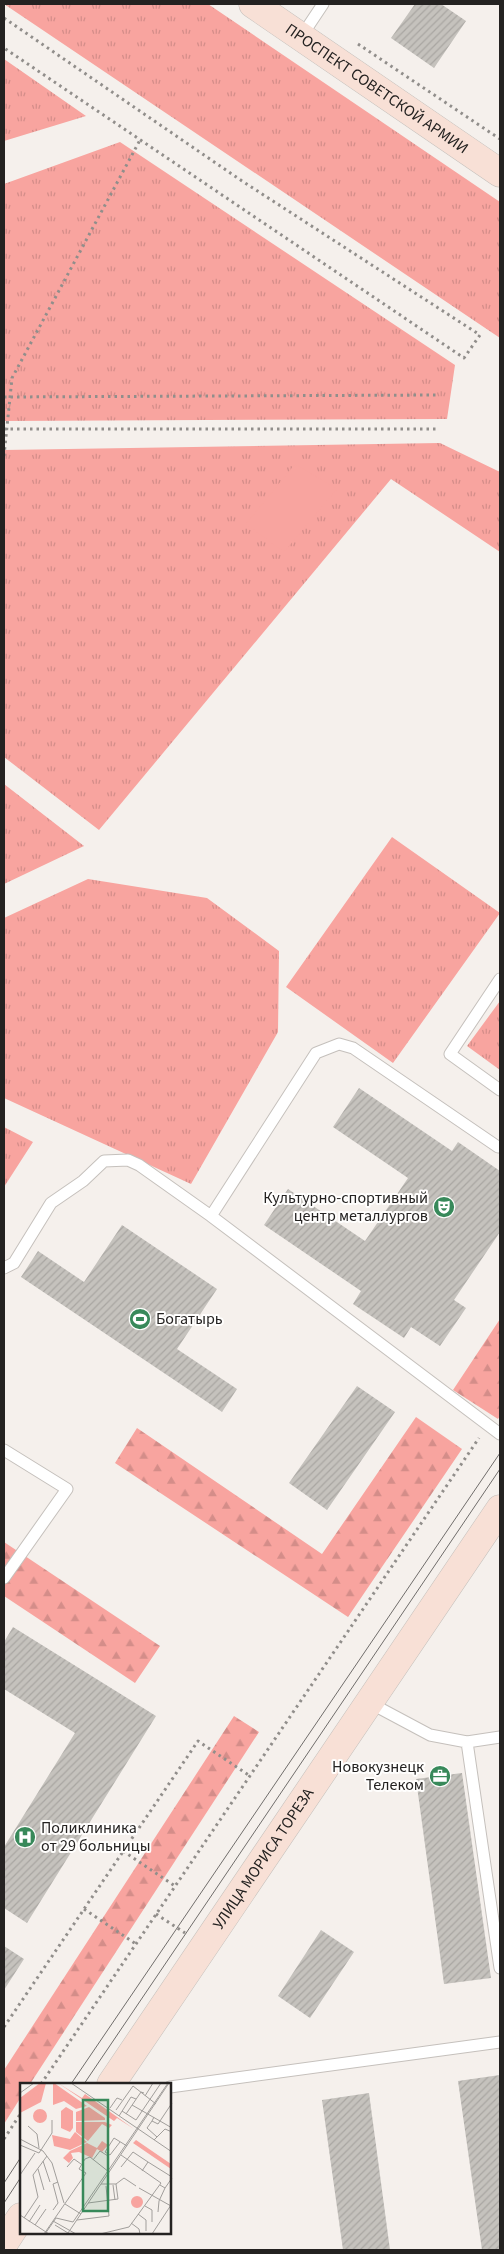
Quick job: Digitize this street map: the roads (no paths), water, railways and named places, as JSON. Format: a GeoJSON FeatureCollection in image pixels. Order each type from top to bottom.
{"type":"FeatureCollection","features":[{"type":"Feature","properties":{"kind":"street","name":"ПРОСПЕКТ СОВЕТСКОЙ АРМИИ"},"geometry":{"type":"LineString","coordinates":[[253,4],[500,173]]}},
{"type":"Feature","properties":{"kind":"street","name":"УЛИЦА МОРИСА ТОРЕЗА"},"geometry":{"type":"LineString","coordinates":[[112,2083],[500,1509]]}},
{"type":"Feature","properties":{"kind":"street"},"geometry":{"type":"LineString","coordinates":[[4,2243],[20,2219]]}},
{"type":"Feature","properties":{"kind":"lane"},"geometry":{"type":"LineString","coordinates":[[301,37],[323,4]]}},
{"type":"Feature","properties":{"kind":"lane"},"geometry":{"type":"LineString","coordinates":[[500,979],[450,1054],[500,1090]]}},
{"type":"Feature","properties":{"kind":"lane"},"geometry":{"type":"LineString","coordinates":[[211,1216],[316,1053],[339,1044],[353,1048],[498,1147]]}},
{"type":"Feature","properties":{"kind":"lane"},"geometry":{"type":"LineString","coordinates":[[4,1268],[14,1263],[50,1202],[84,1181],[104,1161],[128,1160],[139,1165],[211,1216],[500,1434]]}},
{"type":"Feature","properties":{"kind":"lane"},"geometry":{"type":"LineString","coordinates":[[4,1450],[67,1490],[4,1578]]}},
{"type":"Feature","properties":{"kind":"lane"},"geometry":{"type":"LineString","coordinates":[[370,1703],[430,1736],[467,1742],[500,1737]]}},
{"type":"Feature","properties":{"kind":"lane"},"geometry":{"type":"LineString","coordinates":[[467,1742],[500,1968]]}},
{"type":"Feature","properties":{"kind":"lane"},"geometry":{"type":"LineString","coordinates":[[171,2087],[500,2042]]}},
{"type":"Feature","properties":{"kind":"tram line"},"geometry":{"type":"LineString","coordinates":[[72,2083],[500,1453]]}},
{"type":"Feature","properties":{"kind":"tram line"},"geometry":{"type":"LineString","coordinates":[[85,2083],[500,1469]]}},
{"type":"Feature","properties":{"kind":"tram line"},"geometry":{"type":"LineString","coordinates":[[4,2183],[20,2159]]}},
{"type":"Feature","properties":{"kind":"tram line"},"geometry":{"type":"LineString","coordinates":[[4,2203],[20,2179]]}},
{"type":"Feature","properties":{"kind":"place","name":"Культурно-спортивный центр металлургов"},"geometry":{"type":"Point","coordinates":[444,1207]}},
{"type":"Feature","properties":{"kind":"place","name":"Богатырь"},"geometry":{"type":"Point","coordinates":[140,1319]}},
{"type":"Feature","properties":{"kind":"place","name":"Новокузнецк Телеком"},"geometry":{"type":"Point","coordinates":[440,1776]}},
{"type":"Feature","properties":{"kind":"place","name":"Поликлиника от 29 больницы"},"geometry":{"type":"Point","coordinates":[25,1837]}}]}
